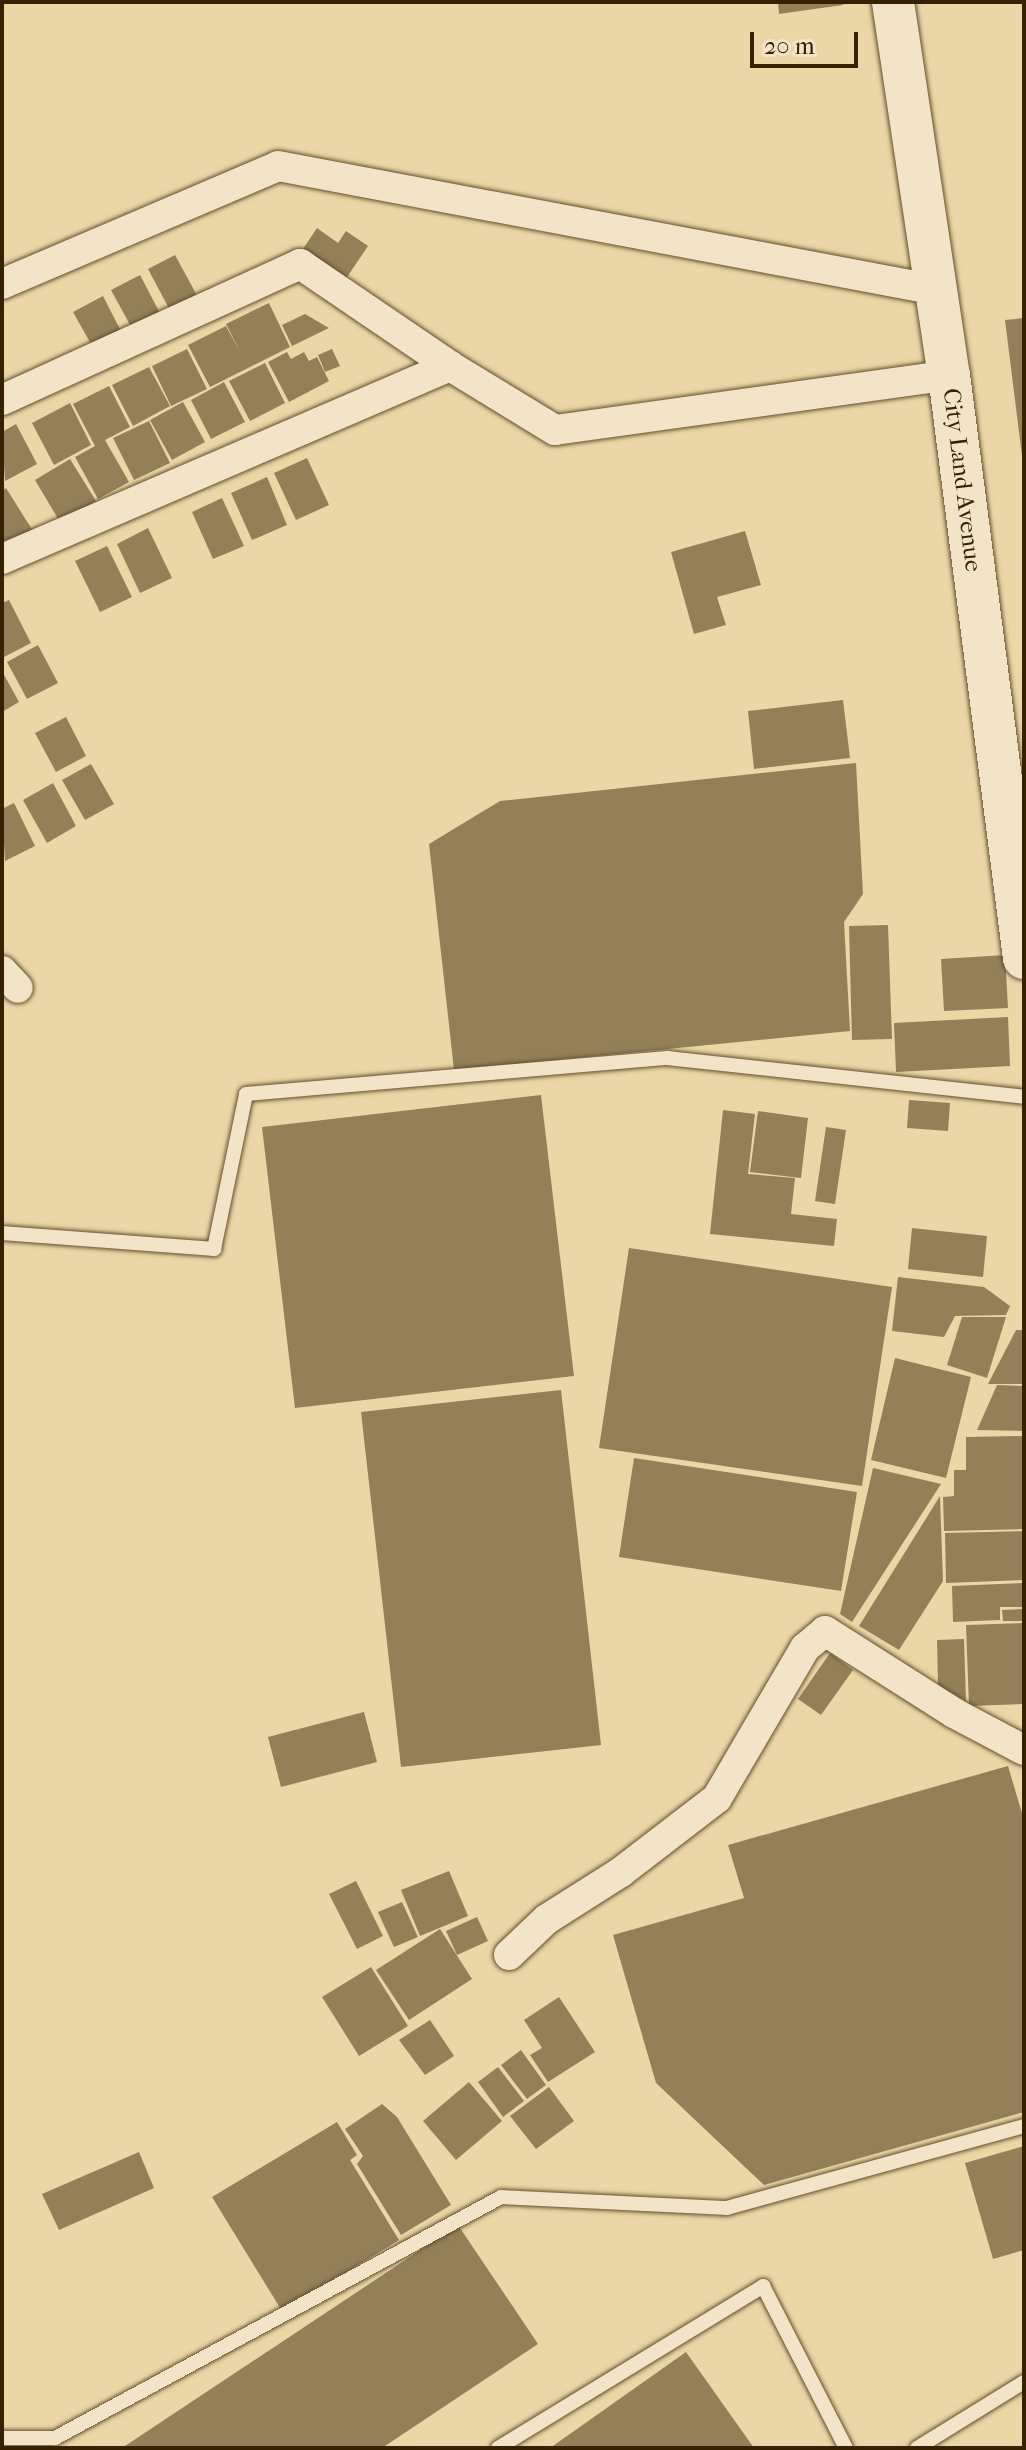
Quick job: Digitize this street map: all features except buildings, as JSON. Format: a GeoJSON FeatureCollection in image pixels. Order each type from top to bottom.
{"type":"FeatureCollection","features":[{"type":"Feature","properties":{"kind":"street","name":"City Land Avenue"},"geometry":{"type":"LineString","coordinates":[[893,2],[949,375],[1024,958]]}},
{"type":"Feature","properties":{"kind":"street"},"geometry":{"type":"LineString","coordinates":[[2,284],[278,166],[936,290]]}},
{"type":"Feature","properties":{"kind":"street"},"geometry":{"type":"LineString","coordinates":[[2,400],[300,264],[450,366],[555,430],[949,375]]}},
{"type":"Feature","properties":{"kind":"street"},"geometry":{"type":"LineString","coordinates":[[2,559],[450,366]]}},
{"type":"Feature","properties":{"kind":"street"},"geometry":{"type":"LineString","coordinates":[[509,1955],[547,1919],[621,1872],[717,1798],[805,1648],[825,1631],[954,1713],[1024,1750]]}},
{"type":"Feature","properties":{"kind":"lane"},"geometry":{"type":"LineString","coordinates":[[2,1233],[214,1249],[246,1094],[667,1058],[1024,1097]]}},
{"type":"Feature","properties":{"kind":"lane"},"geometry":{"type":"LineString","coordinates":[[2,2438],[55,2438],[501,2197],[727,2208],[1024,2126]]}},
{"type":"Feature","properties":{"kind":"lane"},"geometry":{"type":"LineString","coordinates":[[498,2448],[763,2286],[846,2448]]}},
{"type":"Feature","properties":{"kind":"lane"},"geometry":{"type":"LineString","coordinates":[[917,2448],[1024,2382]]}}]}
